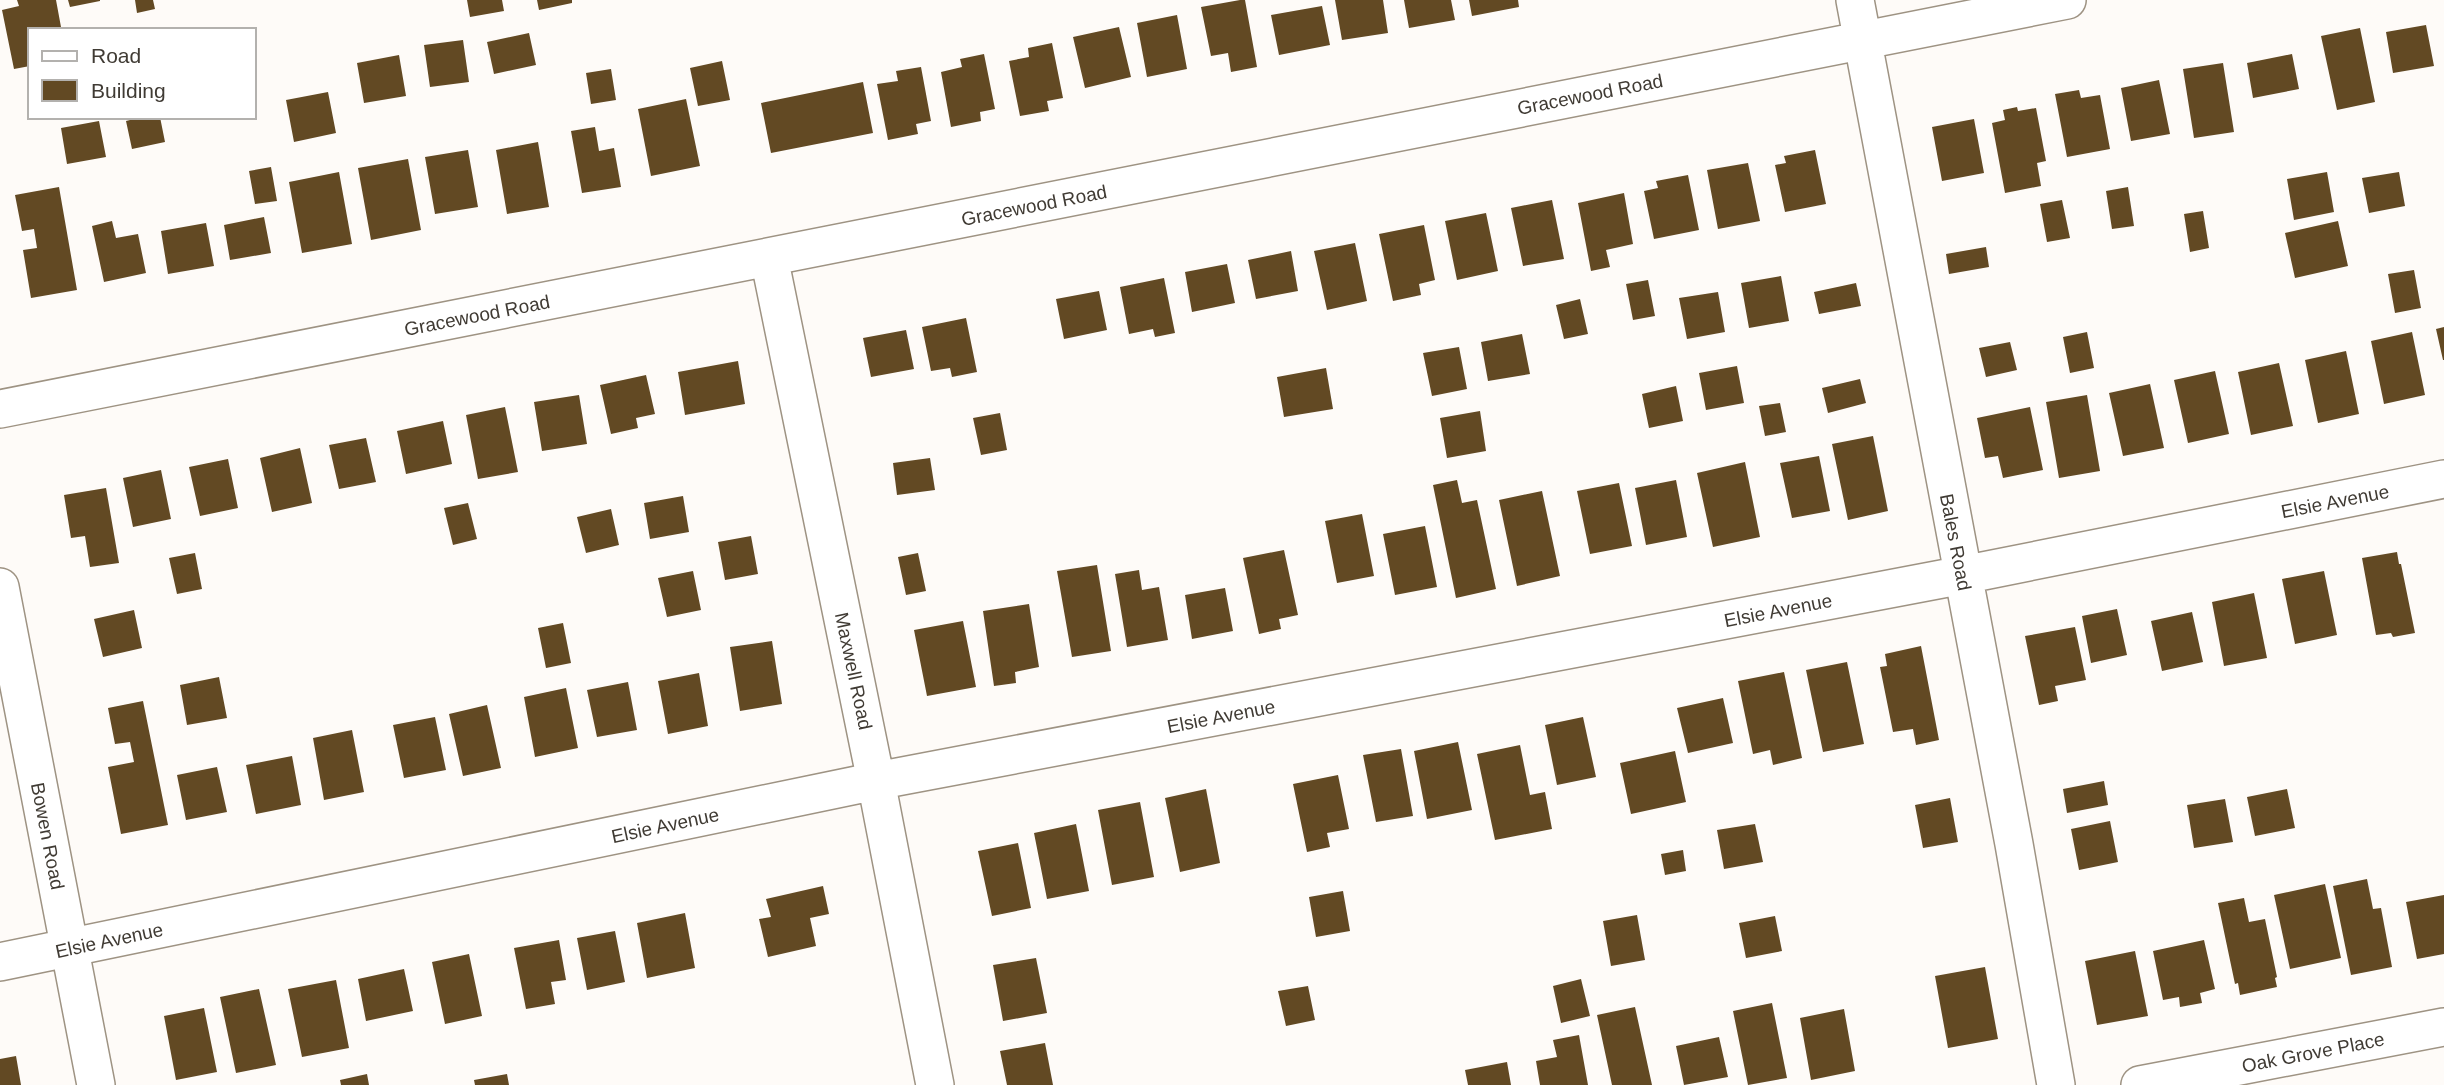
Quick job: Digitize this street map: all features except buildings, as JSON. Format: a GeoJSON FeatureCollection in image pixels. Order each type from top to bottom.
{"type":"FeatureCollection","features":[{"type":"Feature","properties":{"kind":"street","name":"Bales Road"},"geometry":{"type":"LineString","coordinates":[[1855,0],[2014,844],[2056,1085]]}},
{"type":"Feature","properties":{"kind":"street","name":"Gracewood Road"},"geometry":{"type":"LineString","coordinates":[[0,409],[2067,0]]}},
{"type":"Feature","properties":{"kind":"street","name":"Maxwell Road"},"geometry":{"type":"LineString","coordinates":[[769,257],[935,1085]]}},
{"type":"Feature","properties":{"kind":"street","name":"Elsie Avenue"},"geometry":{"type":"LineString","coordinates":[[0,962],[876,781],[1963,575],[2444,479]]}},
{"type":"Feature","properties":{"kind":"street","name":"Bowen Road"},"geometry":{"type":"LineString","coordinates":[[0,587],[96,1085]]}},
{"type":"Feature","properties":{"kind":"street","name":"Oak Grove Place"},"geometry":{"type":"LineString","coordinates":[[2140,1085],[2444,1027]]}}]}
